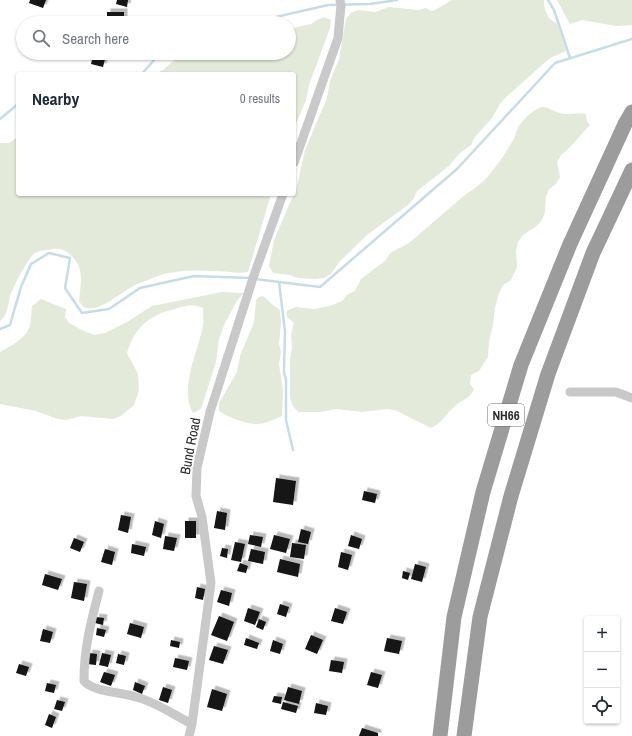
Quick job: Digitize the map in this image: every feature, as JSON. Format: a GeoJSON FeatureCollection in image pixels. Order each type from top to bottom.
{"type":"FeatureCollection","features":[{"type":"Feature","properties":{"kind":"highway","name":"NH66"},"geometry":{"type":"LineString","coordinates":[[440,736],[454,617],[483,492],[521,365],[570,244],[625,124],[632,112]]}},
{"type":"Feature","properties":{"kind":"highway","name":"NH66"},"geometry":{"type":"LineString","coordinates":[[464,736],[480,617],[511,496],[551,367],[594,253],[632,170]]}},
{"type":"Feature","properties":{"kind":"street"},"geometry":{"type":"LineString","coordinates":[[296,157],[338,38],[341,5],[340,0]]}},
{"type":"Feature","properties":{"kind":"street","name":"Bund Road"},"geometry":{"type":"LineString","coordinates":[[189,736],[192,724],[211,583],[202,517],[196,496],[197,468],[210,412],[253,278],[282,196]]}},
{"type":"Feature","properties":{"kind":"street"},"geometry":{"type":"LineString","coordinates":[[570,392],[616,392],[632,398]]}},
{"type":"Feature","properties":{"kind":"street"},"geometry":{"type":"LineString","coordinates":[[100,590],[88,636],[84,662],[84,681],[98,689],[138,697],[192,724]]}},
{"type":"Feature","properties":{"kind":"green space"},"geometry":{"type":"Polygon","coordinates":[[[452,0],[544,0],[545,10],[549,18],[557,24],[566,51],[550,58],[505,98],[492,118],[475,137],[471,145],[459,154],[449,166],[417,191],[414,198],[408,205],[367,235],[340,261],[331,274],[324,278],[315,279],[298,278],[290,275],[273,273],[269,266],[274,240],[293,196],[296,196],[305,150],[327,98],[330,81],[339,59],[346,19],[351,13],[358,10],[375,12],[389,7],[418,10],[426,8],[431,11],[452,0]]]}},
{"type":"Feature","properties":{"kind":"green space"},"geometry":{"type":"Polygon","coordinates":[[[557,0],[632,0],[632,25],[616,26],[582,20],[570,24],[557,0]]]}},
{"type":"Feature","properties":{"kind":"green space"},"geometry":{"type":"Polygon","coordinates":[[[324,17],[331,20],[330,28],[309,85],[306,100],[296,124],[296,72],[159,72],[174,60],[296,60],[296,27],[311,24],[324,17]]]}},
{"type":"Feature","properties":{"kind":"green space"},"geometry":{"type":"Polygon","coordinates":[[[541,107],[563,114],[586,114],[587,122],[590,125],[561,155],[557,162],[560,177],[556,184],[549,189],[546,196],[545,212],[542,220],[537,226],[523,235],[518,242],[516,251],[517,267],[511,280],[503,285],[495,308],[489,341],[488,357],[479,371],[471,375],[470,383],[474,390],[472,394],[455,406],[438,424],[431,428],[395,410],[387,409],[362,412],[336,409],[321,412],[298,412],[293,406],[290,398],[290,360],[292,348],[291,335],[294,323],[287,317],[286,313],[288,310],[296,307],[314,309],[330,306],[342,301],[347,295],[355,291],[361,279],[386,260],[390,253],[409,243],[466,194],[481,184],[493,170],[514,139],[521,123],[530,114],[541,107]]]}},
{"type":"Feature","properties":{"kind":"green space"},"geometry":{"type":"Polygon","coordinates":[[[16,138],[16,196],[270,196],[248,272],[236,273],[197,270],[168,273],[137,284],[107,303],[99,307],[91,308],[84,307],[79,301],[81,276],[80,270],[74,258],[69,253],[60,249],[42,251],[35,253],[25,266],[10,296],[6,313],[0,321],[0,143],[9,143],[16,138]]]}},
{"type":"Feature","properties":{"kind":"green space"},"geometry":{"type":"Polygon","coordinates":[[[222,292],[244,293],[238,299],[225,323],[219,339],[216,362],[201,409],[193,413],[189,403],[188,393],[191,370],[203,326],[203,308],[192,305],[166,312],[150,319],[134,336],[127,353],[138,374],[139,390],[134,405],[121,416],[113,419],[81,416],[66,420],[58,419],[36,411],[0,404],[0,352],[24,336],[31,323],[32,306],[41,299],[66,309],[65,317],[69,323],[94,335],[105,333],[127,322],[152,306],[222,292]]]}},
{"type":"Feature","properties":{"kind":"green space"},"geometry":{"type":"Polygon","coordinates":[[[263,296],[280,310],[281,322],[279,344],[281,352],[279,364],[283,391],[282,416],[265,423],[255,424],[241,421],[219,411],[219,403],[237,372],[240,356],[254,322],[256,300],[263,296]]]}},
{"type":"Feature","properties":{"kind":"building"},"geometry":{"type":"Polygon","coordinates":[[[30,0],[46,0],[43,8],[29,3],[30,0]]]}},
{"type":"Feature","properties":{"kind":"building"},"geometry":{"type":"Polygon","coordinates":[[[117,0],[128,0],[127,7],[116,4],[117,0]]]}},
{"type":"Feature","properties":{"kind":"building"},"geometry":{"type":"Polygon","coordinates":[[[107,12],[124,12],[124,16],[107,16],[107,12]]]}},
{"type":"Feature","properties":{"kind":"building"},"geometry":{"type":"Polygon","coordinates":[[[92,60],[105,60],[103,67],[91,64],[92,60]]]}},
{"type":"Feature","properties":{"kind":"building"},"geometry":{"type":"Polygon","coordinates":[[[276,478],[296,481],[293,505],[273,502],[276,478]]]}},
{"type":"Feature","properties":{"kind":"building"},"geometry":{"type":"Polygon","coordinates":[[[364,491],[377,494],[375,503],[362,500],[364,491]]]}},
{"type":"Feature","properties":{"kind":"building"},"geometry":{"type":"Polygon","coordinates":[[[217,511],[227,513],[225,530],[214,528],[217,511]]]}},
{"type":"Feature","properties":{"kind":"building"},"geometry":{"type":"Polygon","coordinates":[[[121,515],[131,517],[128,533],[118,530],[121,515]]]}},
{"type":"Feature","properties":{"kind":"building"},"geometry":{"type":"Polygon","coordinates":[[[155,521],[164,524],[161,538],[152,535],[155,521]]]}},
{"type":"Feature","properties":{"kind":"building"},"geometry":{"type":"Polygon","coordinates":[[[185,521],[196,521],[196,538],[185,538],[185,521]]]}},
{"type":"Feature","properties":{"kind":"building"},"geometry":{"type":"Polygon","coordinates":[[[301,529],[311,532],[308,544],[298,542],[301,529]]]}},
{"type":"Feature","properties":{"kind":"building"},"geometry":{"type":"Polygon","coordinates":[[[250,535],[263,537],[261,547],[248,544],[250,535]]]}},
{"type":"Feature","properties":{"kind":"building"},"geometry":{"type":"Polygon","coordinates":[[[274,535],[290,539],[286,553],[270,549],[274,535]]]}},
{"type":"Feature","properties":{"kind":"building"},"geometry":{"type":"Polygon","coordinates":[[[351,535],[362,539],[359,549],[348,546],[351,535]]]}},
{"type":"Feature","properties":{"kind":"building"},"geometry":{"type":"Polygon","coordinates":[[[165,536],[177,538],[174,551],[163,549],[165,536]]]}},
{"type":"Feature","properties":{"kind":"building"},"geometry":{"type":"Polygon","coordinates":[[[74,538],[84,542],[80,552],[70,548],[74,538]]]}},
{"type":"Feature","properties":{"kind":"building"},"geometry":{"type":"Polygon","coordinates":[[[235,542],[245,544],[241,562],[231,560],[235,542]]]}},
{"type":"Feature","properties":{"kind":"building"},"geometry":{"type":"Polygon","coordinates":[[[292,543],[306,545],[304,559],[290,557],[292,543]]]}},
{"type":"Feature","properties":{"kind":"building"},"geometry":{"type":"Polygon","coordinates":[[[132,544],[146,547],[144,556],[131,553],[132,544]]]}},
{"type":"Feature","properties":{"kind":"building"},"geometry":{"type":"Polygon","coordinates":[[[222,548],[228,549],[227,558],[220,556],[222,548]]]}},
{"type":"Feature","properties":{"kind":"building"},"geometry":{"type":"Polygon","coordinates":[[[105,549],[115,552],[112,565],[101,562],[105,549]]]}},
{"type":"Feature","properties":{"kind":"building"},"geometry":{"type":"Polygon","coordinates":[[[251,549],[265,552],[263,564],[248,561],[251,549]]]}},
{"type":"Feature","properties":{"kind":"building"},"geometry":{"type":"Polygon","coordinates":[[[341,552],[352,555],[348,570],[338,567],[341,552]]]}},
{"type":"Feature","properties":{"kind":"building"},"geometry":{"type":"Polygon","coordinates":[[[280,559],[300,564],[298,577],[277,572],[280,559]]]}},
{"type":"Feature","properties":{"kind":"building"},"geometry":{"type":"Polygon","coordinates":[[[240,563],[248,566],[246,573],[237,571],[240,563]]]}},
{"type":"Feature","properties":{"kind":"building"},"geometry":{"type":"Polygon","coordinates":[[[415,564],[426,567],[422,582],[411,579],[415,564]]]}},
{"type":"Feature","properties":{"kind":"building"},"geometry":{"type":"Polygon","coordinates":[[[403,571],[410,573],[408,580],[402,578],[403,571]]]}},
{"type":"Feature","properties":{"kind":"building"},"geometry":{"type":"Polygon","coordinates":[[[45,574],[62,579],[58,590],[42,585],[45,574]]]}},
{"type":"Feature","properties":{"kind":"building"},"geometry":{"type":"Polygon","coordinates":[[[74,582],[87,584],[84,601],[71,598],[74,582]]]}},
{"type":"Feature","properties":{"kind":"building"},"geometry":{"type":"Polygon","coordinates":[[[197,587],[205,589],[203,600],[195,598],[197,587]]]}},
{"type":"Feature","properties":{"kind":"building"},"geometry":{"type":"Polygon","coordinates":[[[221,590],[232,593],[229,606],[217,602],[221,590]]]}},
{"type":"Feature","properties":{"kind":"building"},"geometry":{"type":"Polygon","coordinates":[[[280,604],[289,607],[286,617],[277,614],[280,604]]]}},
{"type":"Feature","properties":{"kind":"building"},"geometry":{"type":"Polygon","coordinates":[[[248,608],[260,612],[255,625],[244,621],[248,608]]]}},
{"type":"Feature","properties":{"kind":"building"},"geometry":{"type":"Polygon","coordinates":[[[335,608],[347,612],[343,624],[331,621],[335,608]]]}},
{"type":"Feature","properties":{"kind":"building"},"geometry":{"type":"Polygon","coordinates":[[[219,616],[234,622],[227,641],[211,635],[219,616]]]}},
{"type":"Feature","properties":{"kind":"building"},"geometry":{"type":"Polygon","coordinates":[[[96,617],[104,618],[103,625],[95,623],[96,617]]]}},
{"type":"Feature","properties":{"kind":"building"},"geometry":{"type":"Polygon","coordinates":[[[259,619],[266,622],[263,630],[256,627],[259,619]]]}},
{"type":"Feature","properties":{"kind":"building"},"geometry":{"type":"Polygon","coordinates":[[[130,623],[144,627],[141,638],[127,634],[130,623]]]}},
{"type":"Feature","properties":{"kind":"building"},"geometry":{"type":"Polygon","coordinates":[[[97,628],[106,630],[104,637],[96,635],[97,628]]]}},
{"type":"Feature","properties":{"kind":"building"},"geometry":{"type":"Polygon","coordinates":[[[43,629],[53,632],[50,643],[40,641],[43,629]]]}},
{"type":"Feature","properties":{"kind":"building"},"geometry":{"type":"Polygon","coordinates":[[[311,635],[323,640],[317,654],[305,649],[311,635]]]}},
{"type":"Feature","properties":{"kind":"building"},"geometry":{"type":"Polygon","coordinates":[[[246,638],[259,643],[257,649],[244,645],[246,638]]]}},
{"type":"Feature","properties":{"kind":"building"},"geometry":{"type":"Polygon","coordinates":[[[387,638],[402,641],[399,654],[384,651],[387,638]]]}},
{"type":"Feature","properties":{"kind":"building"},"geometry":{"type":"Polygon","coordinates":[[[171,640],[180,642],[179,648],[170,646],[171,640]]]}},
{"type":"Feature","properties":{"kind":"building"},"geometry":{"type":"Polygon","coordinates":[[[273,640],[283,644],[280,654],[270,651],[273,640]]]}},
{"type":"Feature","properties":{"kind":"building"},"geometry":{"type":"Polygon","coordinates":[[[214,646],[228,650],[223,664],[209,660],[214,646]]]}},
{"type":"Feature","properties":{"kind":"building"},"geometry":{"type":"Polygon","coordinates":[[[89,653],[97,654],[96,665],[87,664],[89,653]]]}},
{"type":"Feature","properties":{"kind":"building"},"geometry":{"type":"Polygon","coordinates":[[[102,653],[111,655],[108,667],[99,665],[102,653]]]}},
{"type":"Feature","properties":{"kind":"building"},"geometry":{"type":"Polygon","coordinates":[[[118,654],[126,656],[124,665],[116,663],[118,654]]]}},
{"type":"Feature","properties":{"kind":"building"},"geometry":{"type":"Polygon","coordinates":[[[175,658],[189,661],[187,670],[173,667],[175,658]]]}},
{"type":"Feature","properties":{"kind":"building"},"geometry":{"type":"Polygon","coordinates":[[[331,660],[344,662],[342,673],[329,671],[331,660]]]}},
{"type":"Feature","properties":{"kind":"building"},"geometry":{"type":"Polygon","coordinates":[[[19,664],[29,667],[26,676],[16,673],[19,664]]]}},
{"type":"Feature","properties":{"kind":"building"},"geometry":{"type":"Polygon","coordinates":[[[104,672],[115,675],[111,686],[100,682],[104,672]]]}},
{"type":"Feature","properties":{"kind":"building"},"geometry":{"type":"Polygon","coordinates":[[[371,672],[382,675],[378,688],[367,685],[371,672]]]}},
{"type":"Feature","properties":{"kind":"building"},"geometry":{"type":"Polygon","coordinates":[[[135,682],[145,686],[142,694],[133,690],[135,682]]]}},
{"type":"Feature","properties":{"kind":"building"},"geometry":{"type":"Polygon","coordinates":[[[47,683],[56,685],[54,693],[45,691],[47,683]]]}},
{"type":"Feature","properties":{"kind":"building"},"geometry":{"type":"Polygon","coordinates":[[[163,687],[172,690],[168,703],[159,700],[163,687]]]}},
{"type":"Feature","properties":{"kind":"building"},"geometry":{"type":"Polygon","coordinates":[[[288,687],[302,691],[299,704],[284,700],[288,687]]]}},
{"type":"Feature","properties":{"kind":"building"},"geometry":{"type":"Polygon","coordinates":[[[212,689],[227,694],[222,711],[207,707],[212,689]]]}},
{"type":"Feature","properties":{"kind":"building"},"geometry":{"type":"Polygon","coordinates":[[[274,696],[282,697],[281,704],[272,702],[274,696]]]}},
{"type":"Feature","properties":{"kind":"building"},"geometry":{"type":"Polygon","coordinates":[[[57,700],[65,702],[62,711],[54,709],[57,700]]]}},
{"type":"Feature","properties":{"kind":"building"},"geometry":{"type":"Polygon","coordinates":[[[283,702],[298,706],[296,713],[281,709],[283,702]]]}},
{"type":"Feature","properties":{"kind":"building"},"geometry":{"type":"Polygon","coordinates":[[[316,703],[328,706],[326,715],[314,713],[316,703]]]}},
{"type":"Feature","properties":{"kind":"building"},"geometry":{"type":"Polygon","coordinates":[[[49,714],[56,717],[52,728],[45,725],[49,714]]]}},
{"type":"Feature","properties":{"kind":"building"},"geometry":{"type":"Polygon","coordinates":[[[362,728],[378,733],[378,736],[359,736],[362,728]]]}},
{"type":"Feature","properties":{"kind":"waterway"},"geometry":{"type":"LineString","coordinates":[[280,16],[328,5],[370,4],[397,0]]}},
{"type":"Feature","properties":{"kind":"waterway"},"geometry":{"type":"LineString","coordinates":[[548,0],[554,10],[570,58]]}},
{"type":"Feature","properties":{"kind":"waterway"},"geometry":{"type":"LineString","coordinates":[[255,279],[320,287],[457,169],[555,63],[632,39]]}},
{"type":"Feature","properties":{"kind":"waterway"},"geometry":{"type":"LineString","coordinates":[[144,72],[154,60]]}},
{"type":"Feature","properties":{"kind":"waterway"},"geometry":{"type":"LineString","coordinates":[[0,119],[16,106]]}},
{"type":"Feature","properties":{"kind":"waterway"},"geometry":{"type":"LineString","coordinates":[[0,329],[10,325],[21,287],[31,264],[49,253],[70,258],[65,288],[82,313],[109,309],[140,288],[194,276],[250,278]]}},
{"type":"Feature","properties":{"kind":"waterway"},"geometry":{"type":"LineString","coordinates":[[279,282],[285,331],[284,372],[286,380],[286,420],[293,450]]}}]}
